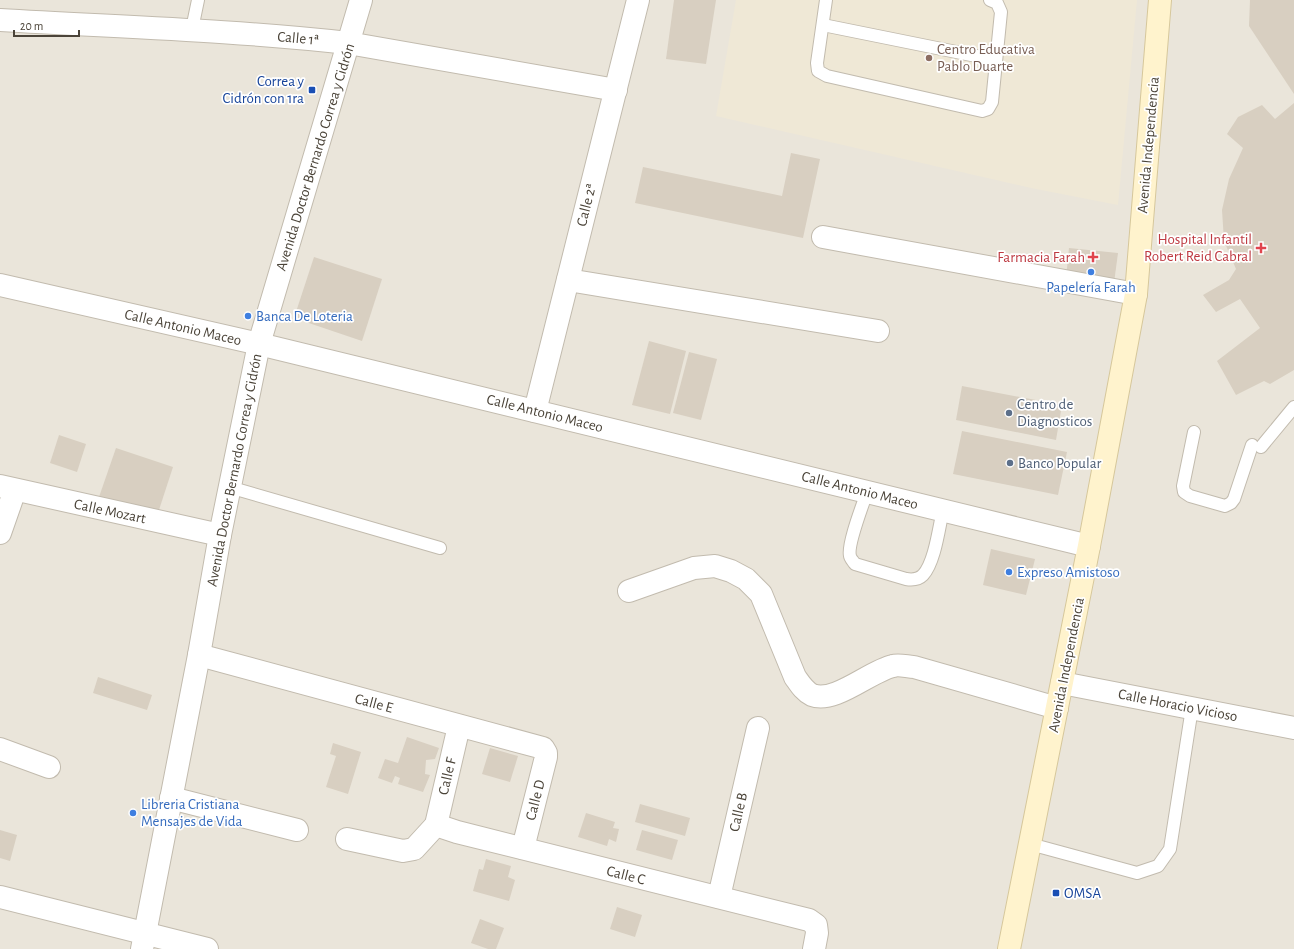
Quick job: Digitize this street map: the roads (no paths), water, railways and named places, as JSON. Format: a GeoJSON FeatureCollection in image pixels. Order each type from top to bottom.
{"type":"FeatureCollection","features":[{"type":"Feature","properties":{"kind":"main road","name":"Avenida Independencia"},"geometry":{"type":"LineString","coordinates":[[1009,949],[1089,546],[1136,294],[1160,0]]}},
{"type":"Feature","properties":{"kind":"street","name":"Avenida Doctor Bernardo Correa y Cidrón"},"geometry":{"type":"LineString","coordinates":[[144,941],[199,655],[229,487],[259,344],[361,0]]}},
{"type":"Feature","properties":{"kind":"street","name":"Calle 2ª"},"geometry":{"type":"LineString","coordinates":[[535,410],[638,0]]}},
{"type":"Feature","properties":{"kind":"street","name":"Calle 1ª"},"geometry":{"type":"LineString","coordinates":[[0,20],[192,29],[348,43],[616,90]]}},
{"type":"Feature","properties":{"kind":"street"},"geometry":{"type":"LineString","coordinates":[[822,237],[1136,294]]}},
{"type":"Feature","properties":{"kind":"street"},"geometry":{"type":"LineString","coordinates":[[568,280],[878,331]]}},
{"type":"Feature","properties":{"kind":"street","name":"Calle Antonio Maceo"},"geometry":{"type":"LineString","coordinates":[[0,285],[259,344],[535,410],[1089,546]]}},
{"type":"Feature","properties":{"kind":"street"},"geometry":{"type":"LineString","coordinates":[[0,533],[8,488]]}},
{"type":"Feature","properties":{"kind":"street","name":"Calle Mozart"},"geometry":{"type":"LineString","coordinates":[[8,488],[220,535]]}},
{"type":"Feature","properties":{"kind":"street"},"geometry":{"type":"LineString","coordinates":[[629,591],[694,568],[715,566],[731,571],[746,579],[761,594],[795,677],[802,688],[813,695],[826,696],[846,689],[874,673],[894,666],[914,667],[1057,708]]}},
{"type":"Feature","properties":{"kind":"street","name":"Calle E"},"geometry":{"type":"LineString","coordinates":[[199,655],[543,748],[546,753]]}},
{"type":"Feature","properties":{"kind":"street","name":"Calle Horacio Vicioso"},"geometry":{"type":"LineString","coordinates":[[1062,683],[1294,728]]}},
{"type":"Feature","properties":{"kind":"street","name":"Calle F"},"geometry":{"type":"LineString","coordinates":[[436,825],[459,726]]}},
{"type":"Feature","properties":{"kind":"street","name":"Calle B"},"geometry":{"type":"LineString","coordinates":[[718,897],[758,728]]}},
{"type":"Feature","properties":{"kind":"street"},"geometry":{"type":"LineString","coordinates":[[0,749],[49,767]]}},
{"type":"Feature","properties":{"kind":"street","name":"Calle D"},"geometry":{"type":"LineString","coordinates":[[523,848],[546,753]]}},
{"type":"Feature","properties":{"kind":"street"},"geometry":{"type":"LineString","coordinates":[[171,798],[297,830]]}},
{"type":"Feature","properties":{"kind":"street"},"geometry":{"type":"LineString","coordinates":[[347,839],[403,852],[414,849],[436,825]]}},
{"type":"Feature","properties":{"kind":"street","name":"Calle C"},"geometry":{"type":"LineString","coordinates":[[436,825],[809,920],[816,925],[817,933],[814,949]]}},
{"type":"Feature","properties":{"kind":"street"},"geometry":{"type":"LineString","coordinates":[[0,897],[144,941],[207,949]]}},
{"type":"Feature","properties":{"kind":"lane"},"geometry":{"type":"LineString","coordinates":[[192,29],[198,0]]}},
{"type":"Feature","properties":{"kind":"lane"},"geometry":{"type":"LineString","coordinates":[[826,0],[817,63],[818,71],[827,76],[982,111],[988,109],[992,102],[1001,12],[997,3],[990,0]]}},
{"type":"Feature","properties":{"kind":"lane"},"geometry":{"type":"LineString","coordinates":[[822,25],[996,60]]}},
{"type":"Feature","properties":{"kind":"lane"},"geometry":{"type":"LineString","coordinates":[[1194,432],[1183,486],[1184,492],[1190,496],[1225,506],[1231,504],[1234,499],[1257,446],[1294,407]]}},
{"type":"Feature","properties":{"kind":"lane"},"geometry":{"type":"LineString","coordinates":[[229,487],[440,548]]}},
{"type":"Feature","properties":{"kind":"lane"},"geometry":{"type":"LineString","coordinates":[[867,492],[851,542],[850,557],[855,564],[906,579],[914,580],[922,576],[930,565],[943,510]]}},
{"type":"Feature","properties":{"kind":"lane"},"geometry":{"type":"LineString","coordinates":[[1030,844],[1137,873],[1158,866],[1170,849],[1192,708]]}},
{"type":"Feature","properties":{"kind":"place","name":"Centro Educativa Pablo Duarte"},"geometry":{"type":"Point","coordinates":[929,58]}},
{"type":"Feature","properties":{"kind":"place","name":"Correa y Cidrón con 1ra"},"geometry":{"type":"Point","coordinates":[312,90]}},
{"type":"Feature","properties":{"kind":"place","name":"Hospital Infantil Robert Reid Cabral"},"geometry":{"type":"Point","coordinates":[1261,248]}},
{"type":"Feature","properties":{"kind":"place","name":"Farmacia Farah"},"geometry":{"type":"Point","coordinates":[1093,257]}},
{"type":"Feature","properties":{"kind":"place","name":"Papelería Farah"},"geometry":{"type":"Point","coordinates":[1091,272]}},
{"type":"Feature","properties":{"kind":"place","name":"Banca De Loteria"},"geometry":{"type":"Point","coordinates":[248,316]}},
{"type":"Feature","properties":{"kind":"place","name":"Centro de Diagnosticos"},"geometry":{"type":"Point","coordinates":[1009,413]}},
{"type":"Feature","properties":{"kind":"place","name":"Banco Popular"},"geometry":{"type":"Point","coordinates":[1010,463]}},
{"type":"Feature","properties":{"kind":"place","name":"Expreso Amistoso"},"geometry":{"type":"Point","coordinates":[1009,572]}},
{"type":"Feature","properties":{"kind":"place","name":"Libreria Cristiana Mensajes de Vida"},"geometry":{"type":"Point","coordinates":[133,813]}},
{"type":"Feature","properties":{"kind":"place","name":"OMSA"},"geometry":{"type":"Point","coordinates":[1056,893]}}]}
